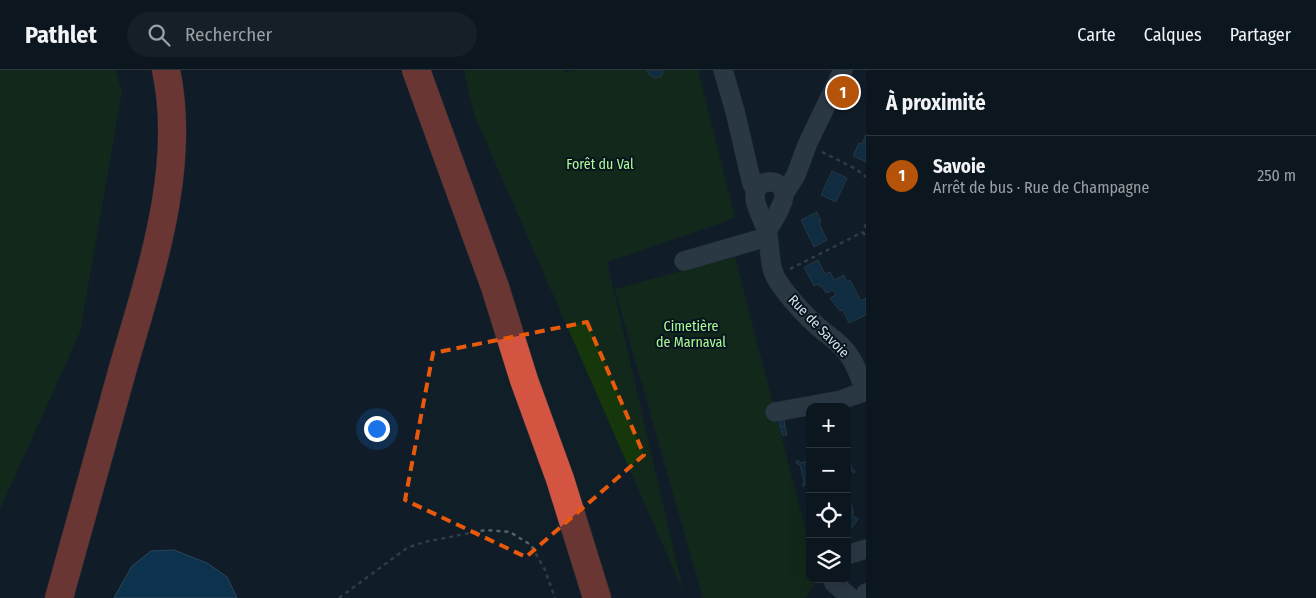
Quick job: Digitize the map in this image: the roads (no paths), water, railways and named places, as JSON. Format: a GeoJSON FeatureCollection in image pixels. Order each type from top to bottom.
{"type":"FeatureCollection","features":[{"type":"Feature","properties":{"kind":"highway"},"geometry":{"type":"LineString","coordinates":[[48,598],[146,244],[156,187],[159,156],[159,128],[154,70]]}},
{"type":"Feature","properties":{"kind":"highway"},"geometry":{"type":"LineString","coordinates":[[59,598],[158,246],[170,180],[169,82],[166,70]]}},
{"type":"Feature","properties":{"kind":"highway"},"geometry":{"type":"LineString","coordinates":[[402,70],[484,293],[524,380]]}},
{"type":"Feature","properties":{"kind":"highway"},"geometry":{"type":"LineString","coordinates":[[416,70],[495,287],[524,380],[560,479],[597,597]]}},
{"type":"Feature","properties":{"kind":"street","name":"Rue de Savoie"},"geometry":{"type":"LineString","coordinates":[[723,70],[735,111],[746,162],[764,176],[769,193],[762,222],[767,234],[770,261],[775,276],[814,323],[844,349],[854,364],[866,392]]}},
{"type":"Feature","properties":{"kind":"street"},"geometry":{"type":"LineString","coordinates":[[769,193],[807,145],[843,70]]}},
{"type":"Feature","properties":{"kind":"street"},"geometry":{"type":"LineString","coordinates":[[684,261],[767,234]]}},
{"type":"Feature","properties":{"kind":"street"},"geometry":{"type":"LineString","coordinates":[[775,412],[841,400],[866,392]]}},
{"type":"Feature","properties":{"kind":"street"},"geometry":{"type":"LineString","coordinates":[[851,554],[866,549]]}},
{"type":"Feature","properties":{"kind":"street"},"geometry":{"type":"LineString","coordinates":[[834,583],[851,598]]}},
{"type":"Feature","properties":{"kind":"street"},"geometry":{"type":"LineString","coordinates":[[865,598],[866,593]]}},
{"type":"Feature","properties":{"kind":"water"},"geometry":{"type":"Polygon","coordinates":[[[174,550],[207,563],[227,577],[237,598],[114,598],[132,566],[151,551],[174,550]]]}},
{"type":"Feature","properties":{"kind":"place","name":"Savoie"},"geometry":{"type":"Point","coordinates":[843,92]}},
{"type":"Feature","properties":{"kind":"park label","name":"Forêt du Val"},"geometry":{"type":"Point","coordinates":[600,164]}},
{"type":"Feature","properties":{"kind":"park label","name":"Cimetière de Marnaval"},"geometry":{"type":"Point","coordinates":[691,334]}}]}
